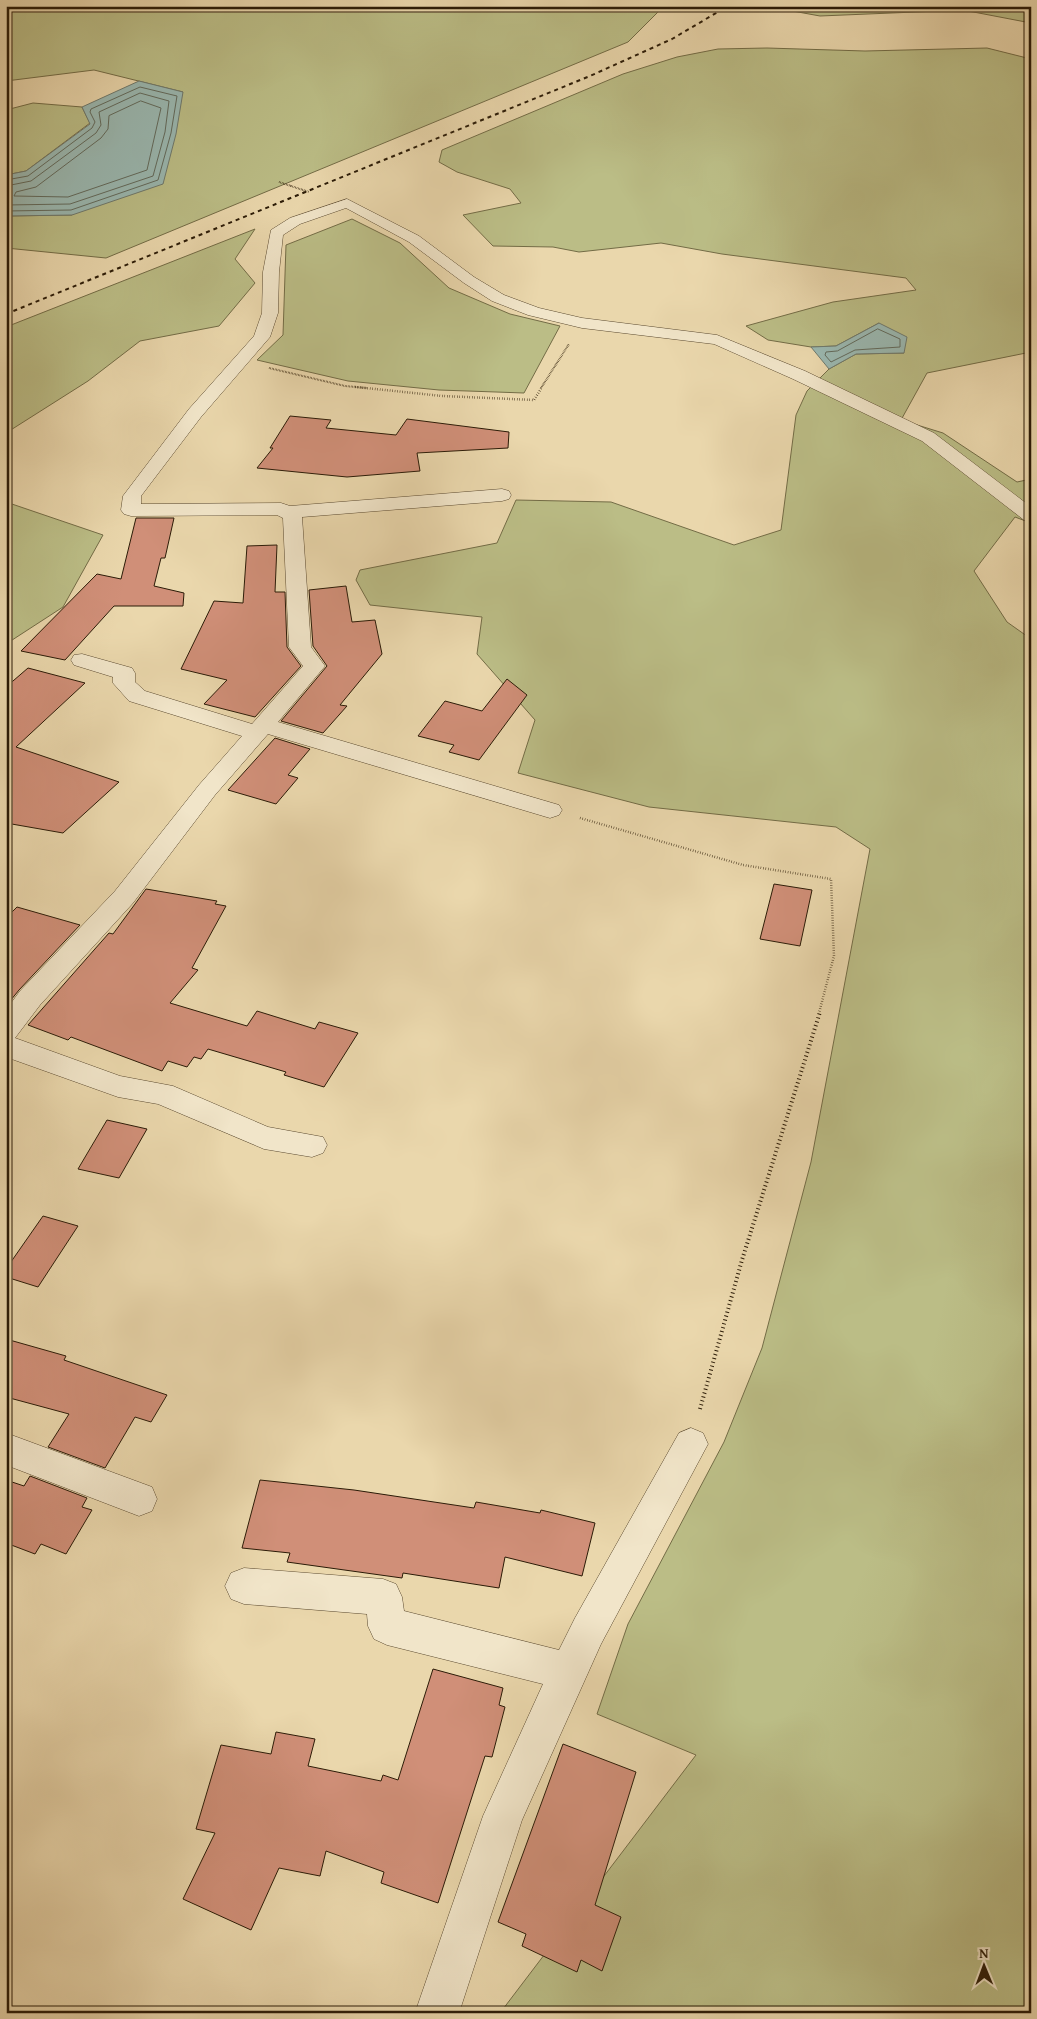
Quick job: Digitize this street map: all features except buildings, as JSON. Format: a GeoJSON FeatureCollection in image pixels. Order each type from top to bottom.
{"type":"FeatureCollection","features":[{"type":"Feature","properties":{"kind":"street"},"geometry":{"type":"LineString","coordinates":[[6,1031],[30,998],[124,897],[207,790],[314,666],[300,647],[292,515],[281,509],[131,510],[132,496],[195,413],[262,337],[270,313],[271,272],[276,233],[295,221],[347,203],[414,239],[498,298],[534,312],[582,323],[717,340],[772,363],[928,437],[1031,516]]}},
{"type":"Feature","properties":{"kind":"street"},"geometry":{"type":"LineString","coordinates":[[286,512],[502,495]]}},
{"type":"Feature","properties":{"kind":"street"},"geometry":{"type":"LineString","coordinates":[[82,660],[124,673],[124,682],[138,696],[550,810]]}},
{"type":"Feature","properties":{"kind":"street"},"geometry":{"type":"LineString","coordinates":[[6,1046],[118,1086],[163,1094],[264,1138],[312,1145]]}},
{"type":"Feature","properties":{"kind":"street"},"geometry":{"type":"LineString","coordinates":[[437,2013],[503,1816],[588,1631],[691,1444]]}},
{"type":"Feature","properties":{"kind":"street"},"geometry":{"type":"LineString","coordinates":[[6,1449],[139,1499]]}},
{"type":"Feature","properties":{"kind":"street"},"geometry":{"type":"LineString","coordinates":[[244,1586],[383,1597],[387,1626],[570,1672]]}},
{"type":"Feature","properties":{"kind":"path"},"geometry":{"type":"LineString","coordinates":[[279,182],[309,192]]}},
{"type":"Feature","properties":{"kind":"path"},"geometry":{"type":"LineString","coordinates":[[239,362],[345,386],[443,396],[534,400],[582,323]]}},
{"type":"Feature","properties":{"kind":"path"},"geometry":{"type":"LineString","coordinates":[[550,810],[743,865],[831,879],[834,956],[816,1026],[742,1260],[691,1444]]}},
{"type":"Feature","properties":{"kind":"green space"},"geometry":{"type":"Polygon","coordinates":[[[6,6],[664,6],[628,42],[106,258],[6,248],[6,216],[72,215],[183,92],[94,70],[6,81],[6,6]]]}},
{"type":"Feature","properties":{"kind":"green space"},"geometry":{"type":"Polygon","coordinates":[[[765,6],[1031,6],[1031,23],[963,10],[820,16],[765,6]]]}},
{"type":"Feature","properties":{"kind":"green space"},"geometry":{"type":"Polygon","coordinates":[[[767,48],[865,51],[987,48],[1031,59],[1031,352],[927,373],[901,420],[943,433],[1017,482],[1031,479],[1031,523],[1015,517],[974,571],[1007,622],[1031,639],[1031,2013],[500,2013],[696,1755],[597,1714],[628,1624],[724,1442],[762,1348],[811,1162],[870,849],[836,827],[649,807],[518,773],[535,720],[477,654],[482,617],[370,605],[356,580],[360,570],[497,543],[516,500],[611,502],[734,545],[781,530],[796,415],[807,391],[829,369],[856,354],[904,353],[879,323],[836,346],[811,347],[768,340],[746,326],[833,302],[916,290],[906,278],[722,254],[661,243],[579,252],[553,247],[493,246],[463,215],[521,203],[510,189],[457,172],[439,162],[442,150],[623,74],[677,57],[718,49],[767,48]]]}},
{"type":"Feature","properties":{"kind":"green space"},"geometry":{"type":"Polygon","coordinates":[[[33,103],[82,107],[90,123],[26,171],[6,175],[6,110],[33,103]]]}},
{"type":"Feature","properties":{"kind":"green space"},"geometry":{"type":"Polygon","coordinates":[[[352,219],[400,243],[449,288],[510,314],[560,326],[524,393],[439,390],[348,381],[257,360],[283,335],[286,245],[352,219]]]}},
{"type":"Feature","properties":{"kind":"green space"},"geometry":{"type":"Polygon","coordinates":[[[255,229],[235,259],[255,283],[219,326],[140,341],[88,381],[6,433],[6,327],[255,229]]]}},
{"type":"Feature","properties":{"kind":"green space"},"geometry":{"type":"Polygon","coordinates":[[[6,502],[103,535],[63,607],[6,644],[6,502]]]}},
{"type":"Feature","properties":{"kind":"water"},"geometry":{"type":"Polygon","coordinates":[[[139,81],[183,92],[176,134],[163,184],[72,215],[6,216],[6,175],[26,171],[90,124],[82,107],[139,81]]]}},
{"type":"Feature","properties":{"kind":"water"},"geometry":{"type":"Polygon","coordinates":[[[879,323],[907,337],[904,353],[856,354],[829,369],[811,347],[836,346],[879,323]]]}},
{"type":"Feature","properties":{"kind":"railway"},"geometry":{"type":"LineString","coordinates":[[6,314],[590,76],[672,39],[728,6]]}}]}
